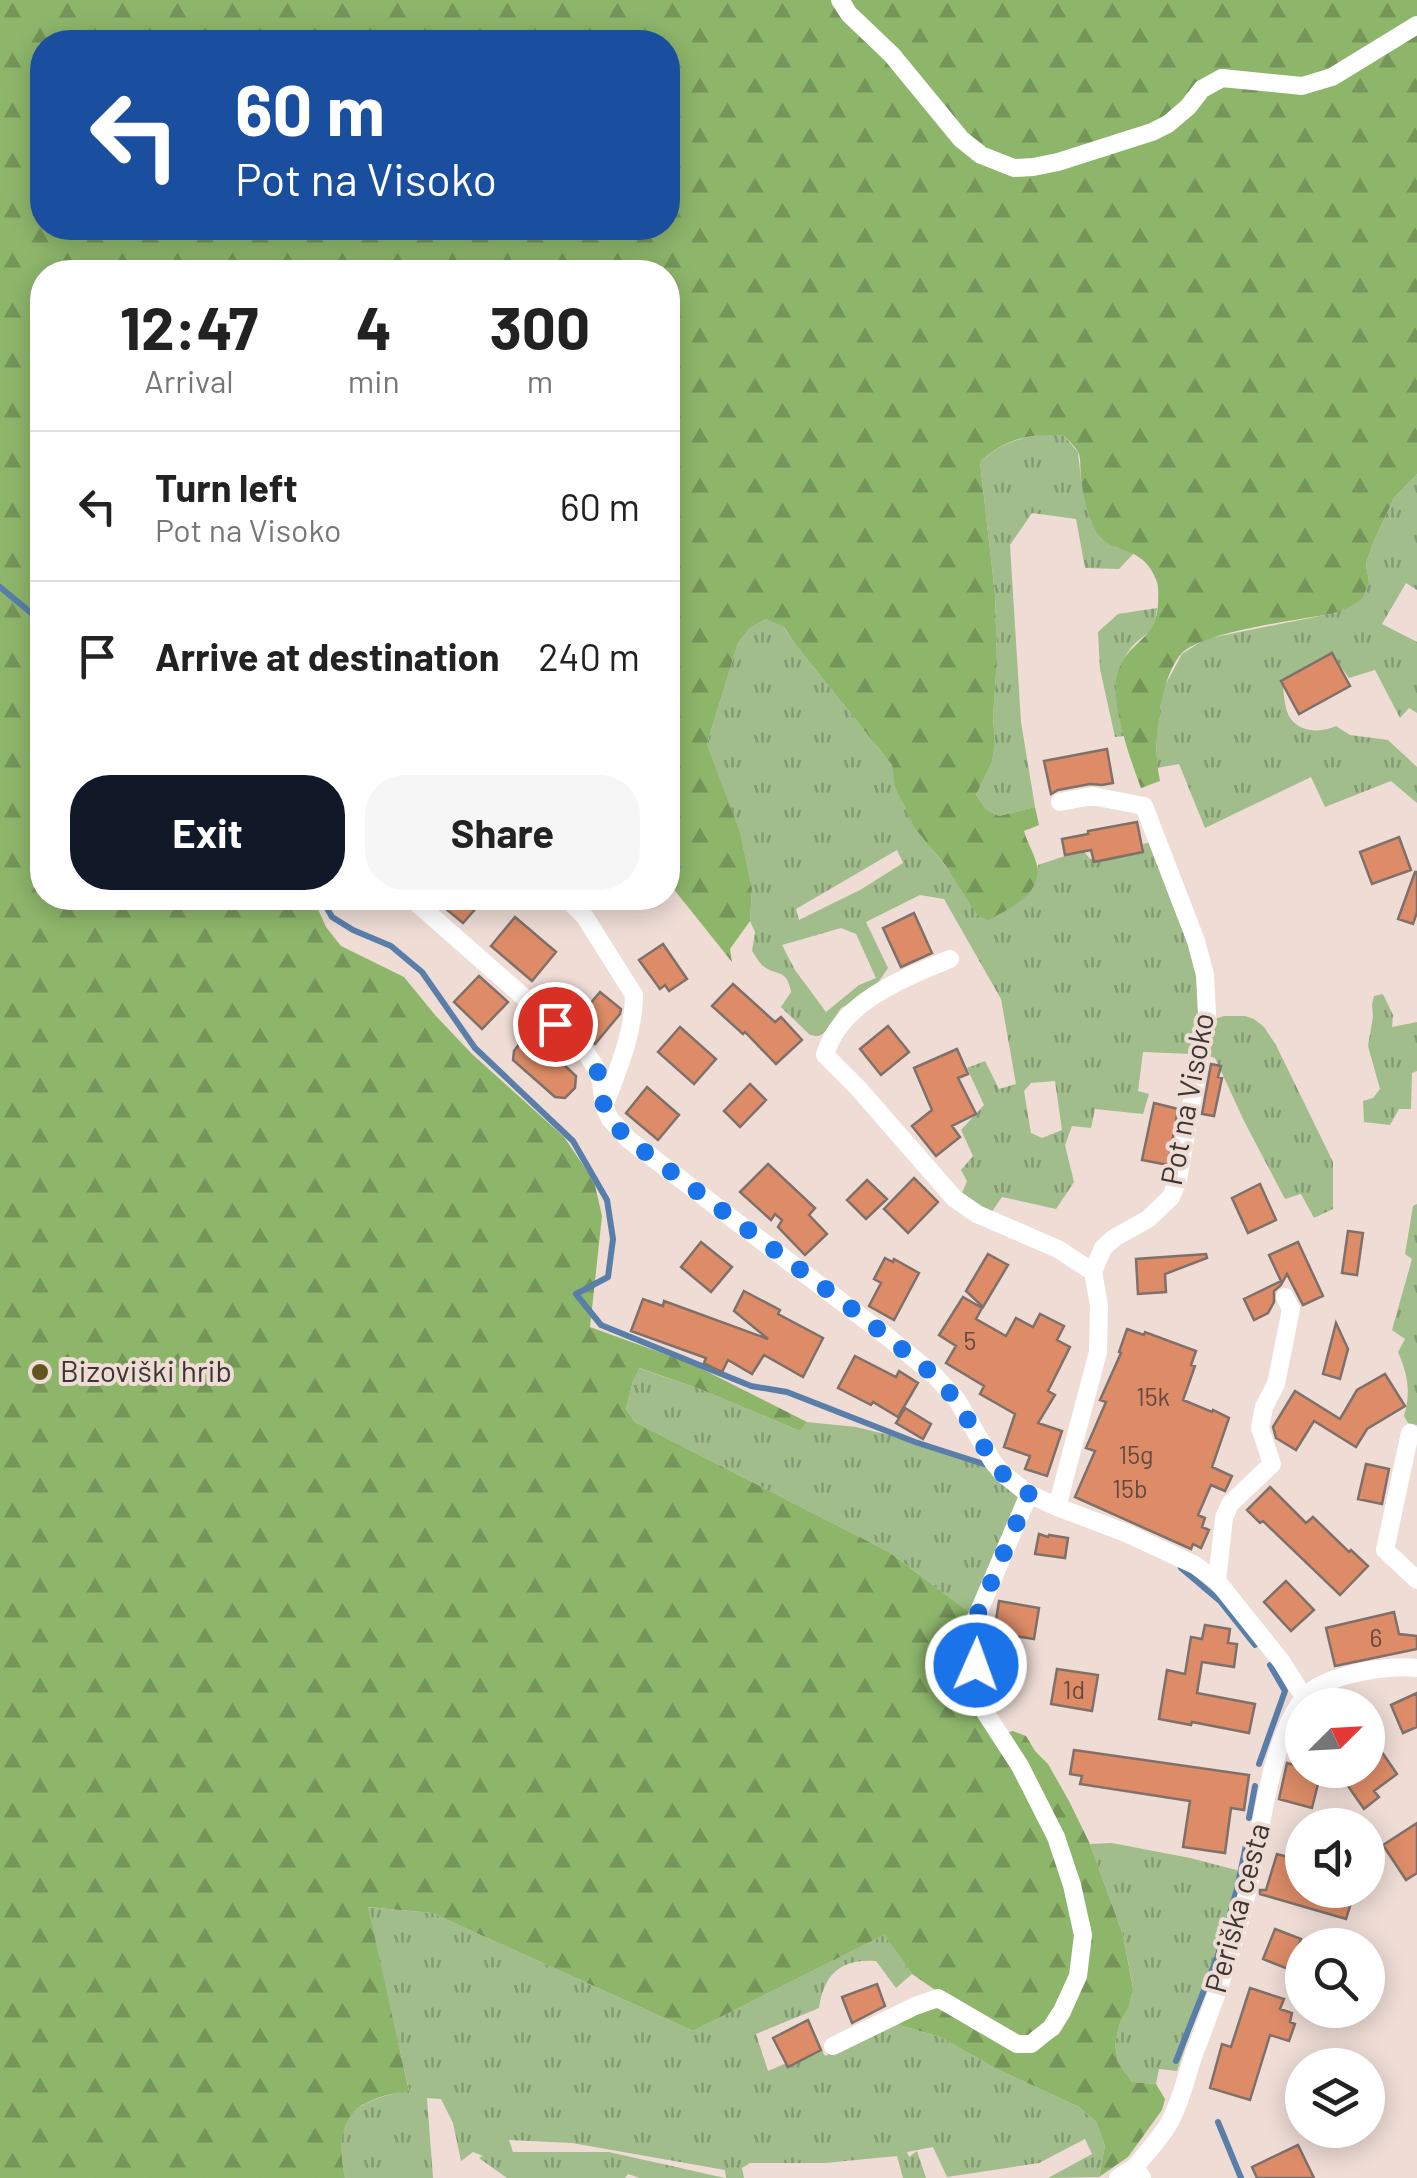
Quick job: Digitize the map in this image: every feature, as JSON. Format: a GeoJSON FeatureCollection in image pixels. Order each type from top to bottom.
{"type":"FeatureCollection","features":[{"type":"Feature","properties":{"kind":"street"},"geometry":{"type":"LineString","coordinates":[[840,0],[962,138],[981,155],[1014,168],[1058,162],[1168,124],[1202,89],[1222,78],[1302,86],[1332,76],[1417,25]]}},
{"type":"Feature","properties":{"kind":"street","name":"Pot na Visoko"},"geometry":{"type":"LineString","coordinates":[[1060,802],[1092,796],[1144,806],[1206,975],[1207,1014],[1178,1180],[1171,1197],[1148,1219],[1103,1248],[1094,1272]]}},
{"type":"Feature","properties":{"kind":"street"},"geometry":{"type":"LineString","coordinates":[[425,910],[584,1050],[602,1082],[604,1106],[610,1119],[628,1139],[935,1376],[956,1400],[1003,1474],[1029,1494],[1195,1565],[1217,1581],[1298,1688]]}},
{"type":"Feature","properties":{"kind":"street"},"geometry":{"type":"LineString","coordinates":[[577,910],[634,995],[634,1009],[604,1106]]}},
{"type":"Feature","properties":{"kind":"street"},"geometry":{"type":"LineString","coordinates":[[950,958],[892,983],[850,1015],[829,1040],[824,1055],[954,1198],[977,1214],[1058,1249],[1094,1272],[1100,1304],[1098,1352],[1057,1507]]}},
{"type":"Feature","properties":{"kind":"street"},"geometry":{"type":"LineString","coordinates":[[1217,1581],[1224,1518],[1230,1504],[1272,1464],[1260,1428],[1264,1407],[1276,1384],[1291,1309],[1285,1297]]}},
{"type":"Feature","properties":{"kind":"street"},"geometry":{"type":"LineString","coordinates":[[1410,1432],[1385,1550],[1417,1580]]}},
{"type":"Feature","properties":{"kind":"street"},"geometry":{"type":"LineString","coordinates":[[833,2046],[938,1998],[1017,2044],[1031,2044],[1051,2028],[1078,1976],[1083,1935],[1067,1869],[1056,1837],[1020,1766],[985,1712],[976,1665],[973,1625],[1029,1494]]}},
{"type":"Feature","properties":{"kind":"street"},"geometry":{"type":"LineString","coordinates":[[1316,1688],[1327,1680],[1362,1672],[1417,1668]]}},
{"type":"Feature","properties":{"kind":"street","name":"Periška cesta"},"geometry":{"type":"LineString","coordinates":[[1118,2178],[1138,2172],[1169,2124],[1235,1944],[1270,1779],[1285,1734]]}},
{"type":"Feature","properties":{"kind":"green space"},"geometry":{"type":"Polygon","coordinates":[[[0,0],[1417,0],[1417,474],[1394,498],[1373,543],[1366,564],[1369,582],[1362,599],[1330,614],[1208,639],[1181,654],[1161,704],[1157,746],[1160,781],[1141,788],[1123,732],[1116,687],[1121,664],[1156,618],[1158,587],[1151,569],[1135,555],[1101,538],[1095,529],[1084,498],[1079,454],[1064,436],[1019,439],[980,462],[995,594],[997,662],[992,762],[976,795],[986,809],[999,816],[1035,807],[1039,825],[1024,831],[1036,862],[1036,882],[1024,898],[989,920],[978,916],[914,827],[895,787],[892,765],[784,627],[766,619],[750,628],[738,643],[707,744],[740,832],[752,888],[750,921],[730,949],[732,962],[680,897],[680,260],[30,260],[30,910],[318,910],[341,946],[404,977],[472,1054],[564,1137],[594,1181],[602,1216],[590,1327],[692,1364],[807,1422],[800,1431],[639,1368],[626,1409],[635,1422],[889,1552],[969,1612],[961,1625],[960,1652],[974,1693],[1051,1840],[1078,1940],[1071,1982],[1044,2026],[1020,2040],[912,1974],[884,1935],[693,2031],[432,1913],[368,1907],[409,2091],[373,2100],[351,2116],[342,2141],[345,2178],[0,2178],[0,0]]]}},
{"type":"Feature","properties":{"kind":"green space"},"geometry":{"type":"Polygon","coordinates":[[[1045,434],[1064,436],[1078,452],[1081,480],[1115,547],[1134,553],[1119,569],[1085,568],[1076,519],[1032,513],[1010,545],[1021,722],[1035,807],[999,816],[986,809],[976,795],[992,762],[995,743],[997,662],[995,594],[980,462],[1010,442],[1045,434]]]}},
{"type":"Feature","properties":{"kind":"green space"},"geometry":{"type":"Polygon","coordinates":[[[1417,474],[1417,590],[1406,583],[1382,624],[1417,642],[1417,713],[1409,708],[1400,718],[1375,670],[1349,678],[1334,657],[1282,681],[1287,712],[1298,726],[1324,730],[1336,726],[1350,735],[1388,740],[1417,767],[1417,803],[1391,781],[1325,807],[1311,777],[1205,828],[1179,764],[1157,768],[1157,728],[1163,689],[1182,654],[1205,639],[1330,614],[1369,582],[1366,564],[1373,543],[1394,498],[1417,474]]]}},
{"type":"Feature","properties":{"kind":"green space"},"geometry":{"type":"Polygon","coordinates":[[[1157,608],[1153,625],[1133,645],[1119,672],[1118,704],[1124,736],[1115,737],[1100,669],[1098,632],[1118,614],[1157,608]]]}},
{"type":"Feature","properties":{"kind":"green space"},"geometry":{"type":"Polygon","coordinates":[[[766,619],[783,626],[892,765],[910,818],[979,916],[1035,882],[1038,865],[1083,850],[1090,859],[1144,853],[1143,844],[1152,842],[1198,965],[1202,1008],[1192,1054],[1143,1052],[1138,1091],[1149,1094],[1143,1114],[1095,1109],[1091,1128],[1072,1126],[1065,1145],[1074,1182],[1056,1209],[1002,1197],[991,1213],[962,1193],[967,1181],[961,1170],[973,1156],[961,1130],[984,1105],[967,1068],[985,1061],[999,1089],[1016,1084],[1001,999],[944,899],[920,895],[866,922],[888,968],[873,990],[841,1008],[819,1036],[810,1035],[781,1007],[791,992],[789,984],[783,976],[762,965],[752,951],[752,888],[740,833],[707,744],[738,643],[750,628],[766,619]],[[897,850],[796,909],[799,920],[860,890],[903,863],[897,850]],[[841,928],[782,945],[826,1012],[859,985],[876,978],[856,934],[841,928]],[[1055,1081],[1031,1083],[1024,1091],[1031,1133],[1042,1138],[1062,1130],[1055,1081]]]}},
{"type":"Feature","properties":{"kind":"green space"},"geometry":{"type":"Polygon","coordinates":[[[1383,994],[1393,1015],[1392,1027],[1417,1022],[1417,1071],[1412,1073],[1411,1109],[1399,1109],[1390,1125],[1364,1122],[1363,1101],[1373,1098],[1380,1089],[1368,1046],[1374,996],[1383,994]]]}},
{"type":"Feature","properties":{"kind":"green space"},"geometry":{"type":"Polygon","coordinates":[[[1224,1016],[1254,1019],[1276,1045],[1333,1162],[1333,1209],[1314,1218],[1301,1194],[1285,1199],[1215,1058],[1204,1054],[1212,1020],[1224,1016]]]}},
{"type":"Feature","properties":{"kind":"green space"},"geometry":{"type":"Polygon","coordinates":[[[1417,1204],[1417,1425],[1408,1423],[1404,1416],[1407,1384],[1398,1352],[1405,1339],[1392,1330],[1412,1259],[1405,1254],[1413,1206],[1417,1204]]]}},
{"type":"Feature","properties":{"kind":"green space"},"geometry":{"type":"Polygon","coordinates":[[[638,1368],[800,1431],[807,1422],[856,1427],[938,1448],[985,1465],[1020,1500],[986,1582],[969,1612],[889,1552],[635,1422],[626,1409],[638,1368]]]}},
{"type":"Feature","properties":{"kind":"green space"},"geometry":{"type":"Polygon","coordinates":[[[1013,1731],[1026,1736],[1069,1801],[1090,1844],[1123,1935],[1133,1988],[1115,2043],[1118,2062],[1132,2082],[1156,2084],[1165,2099],[1162,2110],[1128,2157],[1099,2177],[1105,2146],[1096,2122],[1079,2107],[940,2037],[893,2023],[934,2008],[944,2009],[1014,2050],[1032,2050],[1059,2034],[1070,2016],[1087,1973],[1091,1929],[1078,1879],[1005,1733],[1013,1731]]]}},
{"type":"Feature","properties":{"kind":"green space"},"geometry":{"type":"Polygon","coordinates":[[[1112,1843],[1240,1871],[1225,1933],[1177,2071],[1159,2069],[1156,2084],[1132,2082],[1118,2062],[1115,2043],[1133,1987],[1123,1935],[1090,1844],[1112,1843]]]}},
{"type":"Feature","properties":{"kind":"green space"},"geometry":{"type":"Polygon","coordinates":[[[367,1907],[432,1913],[693,2031],[884,1935],[912,1974],[896,1988],[876,1961],[853,1962],[836,1971],[825,1986],[819,2008],[756,2034],[768,2071],[821,2048],[825,2056],[893,2023],[940,2037],[1079,2107],[1096,2122],[1105,2146],[1099,2177],[1048,2178],[1092,2154],[1085,2139],[1039,2163],[947,2177],[933,2147],[907,2152],[909,2157],[917,2151],[926,2178],[903,2178],[897,2156],[825,2163],[750,2163],[742,2168],[744,2178],[726,2178],[725,2170],[572,2143],[509,2140],[513,2152],[609,2152],[725,2178],[640,2178],[628,2174],[625,2178],[507,2178],[473,2152],[461,2161],[453,2123],[441,2099],[427,2098],[433,2178],[345,2178],[342,2140],[351,2115],[373,2100],[409,2090],[367,1907]]]}},
{"type":"Feature","properties":{"kind":"building"},"geometry":{"type":"Polygon","coordinates":[[[1332,653],[1350,686],[1299,714],[1281,681],[1332,653]]]}},
{"type":"Feature","properties":{"kind":"building"},"geometry":{"type":"Polygon","coordinates":[[[1107,749],[1113,783],[1090,784],[1051,794],[1044,761],[1107,749]]]}},
{"type":"Feature","properties":{"kind":"building"},"geometry":{"type":"Polygon","coordinates":[[[1137,822],[1143,852],[1094,862],[1091,850],[1065,855],[1062,839],[1137,822]]]}},
{"type":"Feature","properties":{"kind":"building"},"geometry":{"type":"Polygon","coordinates":[[[1399,837],[1411,870],[1372,884],[1360,852],[1399,837]]]}},
{"type":"Feature","properties":{"kind":"building"},"geometry":{"type":"Polygon","coordinates":[[[1415,872],[1417,912],[1413,924],[1398,919],[1415,872]]]}},
{"type":"Feature","properties":{"kind":"building"},"geometry":{"type":"Polygon","coordinates":[[[447,910],[474,910],[463,923],[447,910]]]}},
{"type":"Feature","properties":{"kind":"building"},"geometry":{"type":"Polygon","coordinates":[[[914,913],[932,953],[901,967],[883,928],[914,913]]]}},
{"type":"Feature","properties":{"kind":"building"},"geometry":{"type":"Polygon","coordinates":[[[515,917],[556,952],[532,981],[491,946],[515,917]]]}},
{"type":"Feature","properties":{"kind":"building"},"geometry":{"type":"Polygon","coordinates":[[[663,944],[687,979],[669,991],[665,985],[660,989],[639,960],[663,944]]]}},
{"type":"Feature","properties":{"kind":"building"},"geometry":{"type":"Polygon","coordinates":[[[479,976],[508,1002],[482,1029],[454,1002],[479,976]]]}},
{"type":"Feature","properties":{"kind":"building"},"geometry":{"type":"Polygon","coordinates":[[[733,984],[775,1022],[781,1017],[802,1040],[776,1064],[712,1006],[733,984]]]}},
{"type":"Feature","properties":{"kind":"building"},"geometry":{"type":"Polygon","coordinates":[[[600,992],[621,1009],[595,1044],[573,1024],[600,992]]]}},
{"type":"Feature","properties":{"kind":"building"},"geometry":{"type":"Polygon","coordinates":[[[888,1026],[909,1052],[881,1075],[860,1049],[888,1026]]]}},
{"type":"Feature","properties":{"kind":"building"},"geometry":{"type":"Polygon","coordinates":[[[680,1027],[716,1059],[694,1084],[658,1052],[680,1027]]]}},
{"type":"Feature","properties":{"kind":"building"},"geometry":{"type":"Polygon","coordinates":[[[529,1041],[544,1052],[548,1050],[576,1076],[575,1088],[565,1098],[555,1097],[513,1060],[520,1043],[529,1041]]]}},
{"type":"Feature","properties":{"kind":"building"},"geometry":{"type":"Polygon","coordinates":[[[957,1049],[968,1074],[958,1078],[976,1114],[952,1126],[960,1137],[936,1156],[912,1126],[932,1110],[914,1068],[957,1049]]]}},
{"type":"Feature","properties":{"kind":"building"},"geometry":{"type":"Polygon","coordinates":[[[1211,1064],[1221,1066],[1218,1077],[1222,1078],[1214,1116],[1202,1114],[1211,1064]]]}},
{"type":"Feature","properties":{"kind":"building"},"geometry":{"type":"Polygon","coordinates":[[[750,1084],[766,1100],[740,1127],[724,1111],[750,1084]]]}},
{"type":"Feature","properties":{"kind":"building"},"geometry":{"type":"Polygon","coordinates":[[[647,1087],[679,1115],[658,1140],[626,1113],[647,1087]]]}},
{"type":"Feature","properties":{"kind":"building"},"geometry":{"type":"Polygon","coordinates":[[[1154,1103],[1178,1109],[1168,1165],[1142,1160],[1154,1103]]]}},
{"type":"Feature","properties":{"kind":"building"},"geometry":{"type":"Polygon","coordinates":[[[768,1164],[815,1208],[809,1215],[827,1234],[805,1255],[778,1227],[782,1220],[775,1214],[771,1220],[740,1192],[768,1164]]]}},
{"type":"Feature","properties":{"kind":"building"},"geometry":{"type":"Polygon","coordinates":[[[914,1178],[938,1202],[908,1233],[884,1209],[914,1178]]]}},
{"type":"Feature","properties":{"kind":"building"},"geometry":{"type":"Polygon","coordinates":[[[867,1180],[887,1199],[866,1219],[847,1200],[867,1180]]]}},
{"type":"Feature","properties":{"kind":"building"},"geometry":{"type":"Polygon","coordinates":[[[1260,1184],[1276,1220],[1248,1233],[1232,1198],[1260,1184]]]}},
{"type":"Feature","properties":{"kind":"building"},"geometry":{"type":"Polygon","coordinates":[[[1348,1231],[1363,1233],[1357,1275],[1342,1273],[1348,1231]]]}},
{"type":"Feature","properties":{"kind":"building"},"geometry":{"type":"Polygon","coordinates":[[[701,1242],[732,1267],[711,1292],[681,1267],[701,1242]]]}},
{"type":"Feature","properties":{"kind":"building"},"geometry":{"type":"Polygon","coordinates":[[[1298,1242],[1323,1296],[1303,1305],[1287,1274],[1274,1291],[1268,1313],[1254,1320],[1244,1299],[1281,1281],[1269,1255],[1298,1242]]]}},
{"type":"Feature","properties":{"kind":"building"},"geometry":{"type":"Polygon","coordinates":[[[988,1254],[1008,1265],[983,1307],[966,1291],[988,1254]]]}},
{"type":"Feature","properties":{"kind":"building"},"geometry":{"type":"Polygon","coordinates":[[[1206,1254],[1207,1258],[1165,1274],[1166,1292],[1138,1294],[1136,1259],[1206,1254]]]}},
{"type":"Feature","properties":{"kind":"building"},"geometry":{"type":"Polygon","coordinates":[[[885,1258],[919,1273],[894,1320],[869,1306],[881,1283],[874,1279],[885,1258]]]}},
{"type":"Feature","properties":{"kind":"building"},"geometry":{"type":"Polygon","coordinates":[[[744,1291],[823,1338],[803,1377],[764,1355],[752,1374],[728,1360],[722,1372],[704,1363],[706,1358],[631,1331],[643,1299],[663,1306],[664,1301],[768,1339],[734,1311],[744,1291]]]}},
{"type":"Feature","properties":{"kind":"building"},"geometry":{"type":"Polygon","coordinates":[[[963,1297],[982,1308],[976,1319],[1006,1336],[1016,1318],[1033,1327],[1040,1314],[1064,1326],[1057,1340],[1070,1347],[1048,1391],[1055,1395],[1038,1423],[1062,1431],[1047,1476],[1025,1469],[1030,1456],[1004,1447],[1015,1414],[980,1394],[984,1386],[946,1363],[956,1346],[939,1335],[963,1297]]]}},
{"type":"Feature","properties":{"kind":"building"},"geometry":{"type":"Polygon","coordinates":[[[1336,1323],[1348,1349],[1340,1379],[1323,1374],[1336,1323]]]}},
{"type":"Feature","properties":{"kind":"building"},"geometry":{"type":"Polygon","coordinates":[[[1127,1329],[1196,1351],[1183,1400],[1229,1418],[1212,1467],[1232,1476],[1225,1491],[1211,1485],[1198,1515],[1205,1518],[1202,1527],[1209,1530],[1201,1548],[1193,1544],[1191,1549],[1075,1497],[1095,1451],[1086,1448],[1106,1402],[1100,1400],[1127,1329]]]}},
{"type":"Feature","properties":{"kind":"building"},"geometry":{"type":"Polygon","coordinates":[[[855,1356],[896,1377],[899,1371],[918,1383],[898,1417],[838,1388],[855,1356]]]}},
{"type":"Feature","properties":{"kind":"building"},"geometry":{"type":"Polygon","coordinates":[[[1385,1374],[1405,1406],[1367,1429],[1356,1447],[1314,1421],[1296,1450],[1276,1438],[1273,1427],[1295,1391],[1340,1419],[1357,1390],[1385,1374]]]}},
{"type":"Feature","properties":{"kind":"building"},"geometry":{"type":"Polygon","coordinates":[[[905,1408],[931,1424],[923,1439],[896,1423],[905,1408]]]}},
{"type":"Feature","properties":{"kind":"building"},"geometry":{"type":"Polygon","coordinates":[[[1366,1464],[1389,1469],[1382,1504],[1358,1499],[1366,1464]]]}},
{"type":"Feature","properties":{"kind":"building"},"geometry":{"type":"Polygon","coordinates":[[[1270,1487],[1306,1523],[1313,1517],[1368,1566],[1340,1595],[1247,1510],[1270,1487]]]}},
{"type":"Feature","properties":{"kind":"building"},"geometry":{"type":"Polygon","coordinates":[[[1039,1534],[1068,1538],[1065,1558],[1035,1554],[1039,1534]]]}},
{"type":"Feature","properties":{"kind":"building"},"geometry":{"type":"Polygon","coordinates":[[[1286,1581],[1314,1610],[1291,1631],[1264,1602],[1286,1581]]]}},
{"type":"Feature","properties":{"kind":"building"},"geometry":{"type":"Polygon","coordinates":[[[999,1601],[1039,1608],[1034,1639],[994,1633],[999,1601]]]}},
{"type":"Feature","properties":{"kind":"building"},"geometry":{"type":"Polygon","coordinates":[[[1394,1612],[1399,1634],[1417,1636],[1417,1649],[1335,1666],[1326,1628],[1394,1612]]]}},
{"type":"Feature","properties":{"kind":"building"},"geometry":{"type":"Polygon","coordinates":[[[1205,1625],[1230,1629],[1228,1643],[1237,1644],[1234,1667],[1202,1662],[1197,1693],[1255,1704],[1249,1733],[1159,1719],[1167,1670],[1185,1674],[1191,1637],[1202,1639],[1205,1625]]]}},
{"type":"Feature","properties":{"kind":"building"},"geometry":{"type":"Polygon","coordinates":[[[1057,1669],[1098,1675],[1092,1711],[1051,1704],[1057,1669]]]}},
{"type":"Feature","properties":{"kind":"building"},"geometry":{"type":"Polygon","coordinates":[[[1417,1693],[1417,1727],[1403,1733],[1391,1705],[1417,1693]]]}},
{"type":"Feature","properties":{"kind":"building"},"geometry":{"type":"Polygon","coordinates":[[[1074,1750],[1249,1775],[1244,1810],[1231,1808],[1225,1853],[1183,1847],[1190,1801],[1080,1784],[1082,1776],[1070,1774],[1074,1750]]]}},
{"type":"Feature","properties":{"kind":"building"},"geometry":{"type":"Polygon","coordinates":[[[1385,1757],[1397,1774],[1385,1783],[1385,1757]]]}},
{"type":"Feature","properties":{"kind":"building"},"geometry":{"type":"Polygon","coordinates":[[[1285,1772],[1285,1788],[1317,1788],[1312,1808],[1279,1799],[1285,1772]]]}},
{"type":"Feature","properties":{"kind":"building"},"geometry":{"type":"Polygon","coordinates":[[[1349,1788],[1378,1788],[1374,1791],[1379,1797],[1363,1808],[1349,1788]]]}},
{"type":"Feature","properties":{"kind":"building"},"geometry":{"type":"Polygon","coordinates":[[[1417,1823],[1417,1873],[1406,1880],[1385,1844],[1417,1823]]]}},
{"type":"Feature","properties":{"kind":"building"},"geometry":{"type":"Polygon","coordinates":[[[1277,1854],[1285,1856],[1285,1901],[1260,1894],[1260,1890],[1266,1890],[1277,1854]]]}},
{"type":"Feature","properties":{"kind":"building"},"geometry":{"type":"Polygon","coordinates":[[[1308,1908],[1349,1908],[1346,1919],[1308,1908]]]}},
{"type":"Feature","properties":{"kind":"building"},"geometry":{"type":"Polygon","coordinates":[[[1275,1929],[1285,1933],[1285,1968],[1263,1959],[1275,1929]]]}},
{"type":"Feature","properties":{"kind":"building"},"geometry":{"type":"Polygon","coordinates":[[[877,1984],[885,2006],[852,2023],[842,1997],[877,1984]]]}},
{"type":"Feature","properties":{"kind":"building"},"geometry":{"type":"Polygon","coordinates":[[[1250,1988],[1284,1999],[1280,2009],[1285,2011],[1285,2028],[1294,2028],[1289,2041],[1270,2035],[1250,2100],[1210,2088],[1222,2044],[1231,2047],[1250,1988]]]}},
{"type":"Feature","properties":{"kind":"building"},"geometry":{"type":"Polygon","coordinates":[[[808,2020],[821,2050],[788,2067],[773,2038],[808,2020]]]}},
{"type":"Feature","properties":{"kind":"building"},"geometry":{"type":"Polygon","coordinates":[[[1299,2148],[1314,2178],[1257,2178],[1252,2167],[1299,2148]]]}},
{"type":"Feature","properties":{"kind":"waterway"},"geometry":{"type":"LineString","coordinates":[[0,587],[30,612]]}},
{"type":"Feature","properties":{"kind":"waterway"},"geometry":{"type":"LineString","coordinates":[[328,910],[353,930],[391,946],[422,972],[475,1048],[573,1141],[607,1200],[613,1239],[608,1277],[576,1294],[601,1325],[751,1386],[787,1392],[915,1442],[990,1466]]}},
{"type":"Feature","properties":{"kind":"waterway"},"geometry":{"type":"LineString","coordinates":[[1181,1568],[1220,1601],[1255,1645]]}},
{"type":"Feature","properties":{"kind":"waterway"},"geometry":{"type":"LineString","coordinates":[[1259,1764],[1285,1691],[1270,1665]]}},
{"type":"Feature","properties":{"kind":"waterway"},"geometry":{"type":"LineString","coordinates":[[1249,1818],[1255,1786]]}},
{"type":"Feature","properties":{"kind":"waterway"},"geometry":{"type":"LineString","coordinates":[[1176,2061],[1218,1955],[1246,1845]]}},
{"type":"Feature","properties":{"kind":"waterway"},"geometry":{"type":"LineString","coordinates":[[1218,2122],[1241,2178]]}},
{"type":"Feature","properties":{"kind":"place","name":"Bizoviški hrib"},"geometry":{"type":"Point","coordinates":[40,1372]}},
{"type":"Feature","properties":{"kind":"route"},"geometry":{"type":"LineString","coordinates":[[555,1024],[584,1050],[596,1068],[604,1106],[628,1139],[935,1376],[956,1400],[993,1462],[1029,1494],[973,1625],[976,1665]]}}]}
